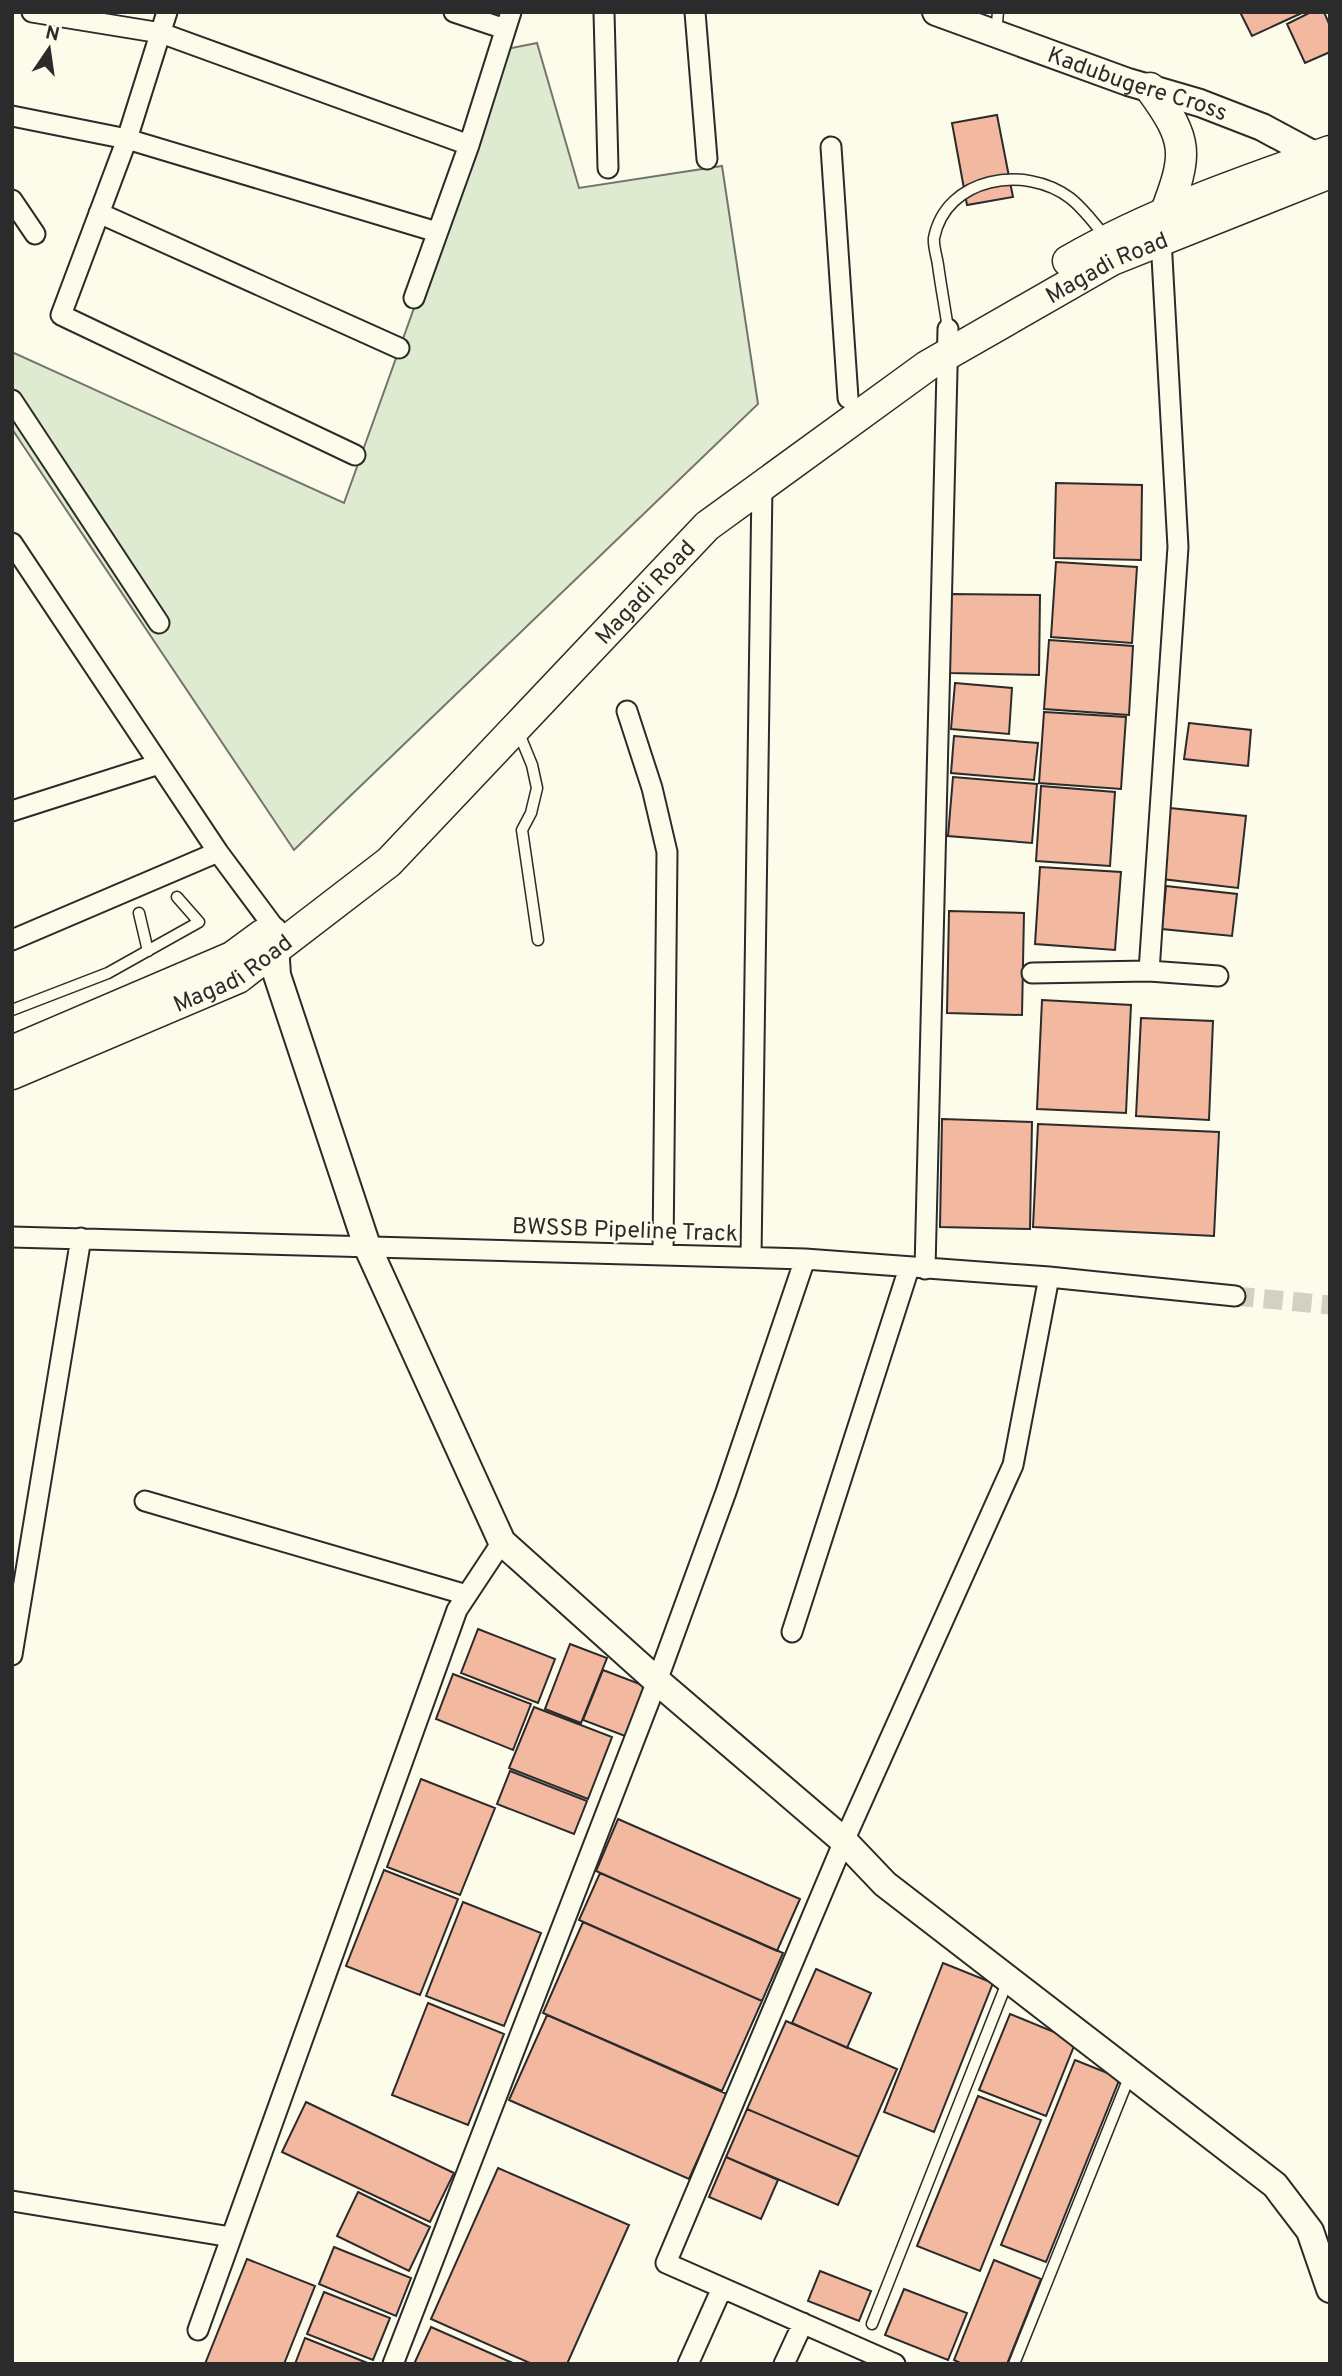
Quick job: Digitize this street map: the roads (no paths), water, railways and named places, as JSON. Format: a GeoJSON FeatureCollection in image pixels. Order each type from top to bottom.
{"type":"FeatureCollection","features":[{"type":"Feature","properties":{"kind":"main road"},"geometry":{"type":"LineString","coordinates":[[1150,88],[1176,127],[1183,150],[1179,177],[1163,226]]}},
{"type":"Feature","properties":{"kind":"main road","name":"Magadi Road"},"geometry":{"type":"LineString","coordinates":[[12,1051],[274,937],[389,862],[707,526],[948,341],[1107,239],[1163,226],[1326,163]]}},
{"type":"Feature","properties":{"kind":"main road","name":"Magadi Road"},"geometry":{"type":"LineString","coordinates":[[12,1074],[238,978],[274,937],[381,843],[698,506],[920,346],[948,341],[1112,260],[1163,226]]}},
{"type":"Feature","properties":{"kind":"street"},"geometry":{"type":"LineString","coordinates":[[32,12],[161,33],[469,145]]}},
{"type":"Feature","properties":{"kind":"street"},"geometry":{"type":"LineString","coordinates":[[167,12],[127,139],[61,315],[355,455]]}},
{"type":"Feature","properties":{"kind":"street"},"geometry":{"type":"LineString","coordinates":[[414,298],[469,145],[508,21],[454,12]]}},
{"type":"Feature","properties":{"kind":"street"},"geometry":{"type":"LineString","coordinates":[[604,12],[608,168]]}},
{"type":"Feature","properties":{"kind":"street"},"geometry":{"type":"LineString","coordinates":[[695,12],[707,159]]}},
{"type":"Feature","properties":{"kind":"street","name":"Kadubugere Cross"},"geometry":{"type":"LineString","coordinates":[[937,12],[997,23],[1150,88],[1200,103],[1262,127],[1326,163]]}},
{"type":"Feature","properties":{"kind":"street"},"geometry":{"type":"LineString","coordinates":[[12,116],[127,139],[437,232]]}},
{"type":"Feature","properties":{"kind":"street"},"geometry":{"type":"LineString","coordinates":[[831,147],[848,398]]}},
{"type":"Feature","properties":{"kind":"street"},"geometry":{"type":"LineString","coordinates":[[12,200],[35,234]]}},
{"type":"Feature","properties":{"kind":"street"},"geometry":{"type":"LineString","coordinates":[[99,213],[399,348]]}},
{"type":"Feature","properties":{"kind":"street"},"geometry":{"type":"LineString","coordinates":[[1149,971],[1178,547],[1163,226]]}},
{"type":"Feature","properties":{"kind":"street"},"geometry":{"type":"LineString","coordinates":[[792,1632],[917,1268],[948,341]]}},
{"type":"Feature","properties":{"kind":"street"},"geometry":{"type":"LineString","coordinates":[[12,400],[159,623]]}},
{"type":"Feature","properties":{"kind":"street"},"geometry":{"type":"LineString","coordinates":[[751,1257],[762,485]]}},
{"type":"Feature","properties":{"kind":"street"},"geometry":{"type":"LineString","coordinates":[[12,543],[274,937],[277,975],[368,1246],[502,1542],[657,1681],[844,1841],[885,1884],[1275,2185],[1310,2231],[1330,2289]]}},
{"type":"Feature","properties":{"kind":"street"},"geometry":{"type":"LineString","coordinates":[[628,711],[652,788],[667,852],[663,1254]]}},
{"type":"Feature","properties":{"kind":"street"},"geometry":{"type":"LineString","coordinates":[[12,811],[159,764]]}},
{"type":"Feature","properties":{"kind":"street"},"geometry":{"type":"LineString","coordinates":[[12,940],[218,852]]}},
{"type":"Feature","properties":{"kind":"street"},"geometry":{"type":"LineString","coordinates":[[1032,973],[1149,971],[1218,976]]}},
{"type":"Feature","properties":{"kind":"street","name":"BWSSB Pipeline Track"},"geometry":{"type":"LineString","coordinates":[[12,1237],[805,1258],[1049,1277],[1236,1296]]}},
{"type":"Feature","properties":{"kind":"street"},"geometry":{"type":"LineString","coordinates":[[12,1655],[81,1238]]}},
{"type":"Feature","properties":{"kind":"street"},"geometry":{"type":"LineString","coordinates":[[393,2364],[657,1681],[726,1492],[805,1258]]}},
{"type":"Feature","properties":{"kind":"street"},"geometry":{"type":"LineString","coordinates":[[892,2363],[666,2263],[844,1841],[1013,1465],[1049,1277]]}},
{"type":"Feature","properties":{"kind":"street"},"geometry":{"type":"LineString","coordinates":[[145,1501],[467,1595]]}},
{"type":"Feature","properties":{"kind":"street"},"geometry":{"type":"LineString","coordinates":[[198,2329],[457,1610],[502,1542]]}},
{"type":"Feature","properties":{"kind":"street"},"geometry":{"type":"LineString","coordinates":[[12,2201],[231,2237]]}},
{"type":"Feature","properties":{"kind":"street"},"geometry":{"type":"LineString","coordinates":[[688,2364],[722,2288]]}},
{"type":"Feature","properties":{"kind":"street"},"geometry":{"type":"LineString","coordinates":[[784,2364],[803,2323]]}},
{"type":"Feature","properties":{"kind":"lane"},"geometry":{"type":"LineString","coordinates":[[948,341],[934,240],[947,207],[961,193],[986,183],[1024,180],[1040,184],[1069,197],[1107,239]]}},
{"type":"Feature","properties":{"kind":"lane"},"geometry":{"type":"LineString","coordinates":[[516,727],[533,765],[537,788],[531,813],[522,831],[538,940]]}},
{"type":"Feature","properties":{"kind":"lane"},"geometry":{"type":"LineString","coordinates":[[12,1010],[108,973],[199,922],[177,897]]}},
{"type":"Feature","properties":{"kind":"lane"},"geometry":{"type":"LineString","coordinates":[[139,913],[148,951]]}},
{"type":"Feature","properties":{"kind":"lane"},"geometry":{"type":"LineString","coordinates":[[872,2324],[1008,1979]]}},
{"type":"Feature","properties":{"kind":"lane"},"geometry":{"type":"LineString","coordinates":[[1014,2364],[1131,2074]]}},
{"type":"Feature","properties":{"kind":"tunnel"},"geometry":{"type":"LineString","coordinates":[[1235,1296],[1330,1305]]}}]}
